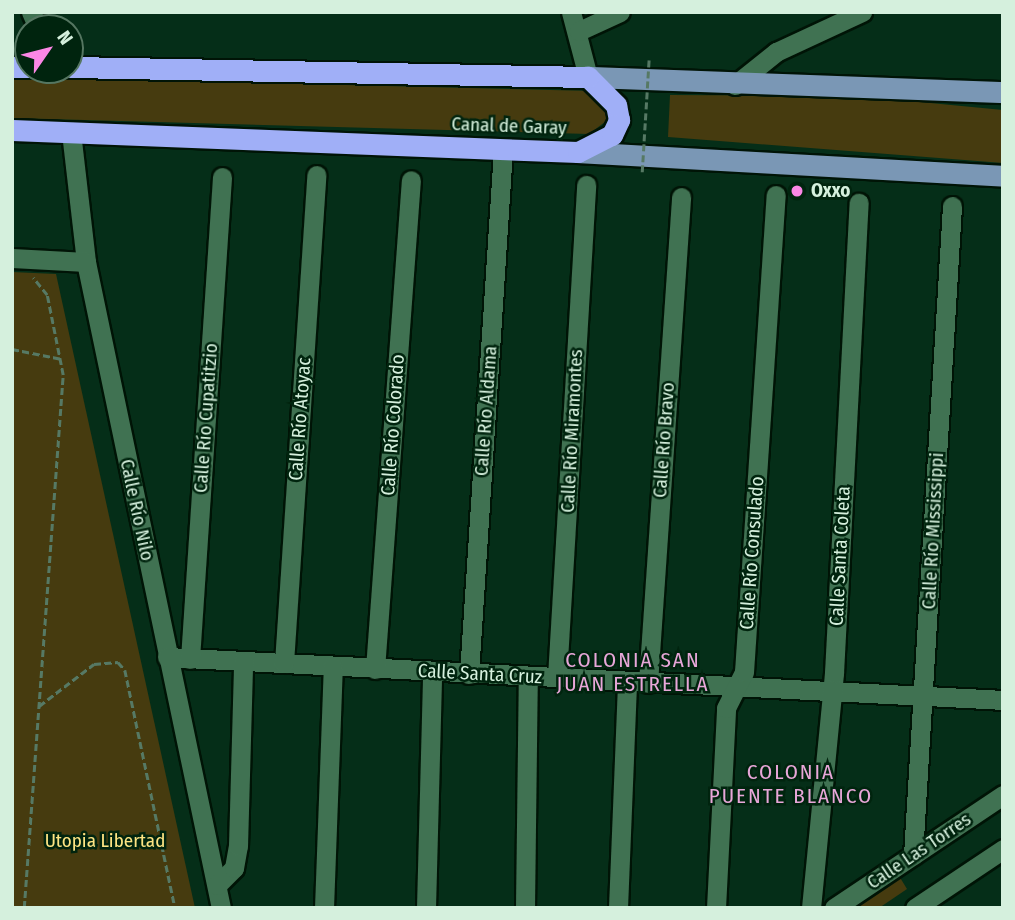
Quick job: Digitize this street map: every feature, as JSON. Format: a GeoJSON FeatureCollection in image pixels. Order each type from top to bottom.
{"type":"FeatureCollection","features":[{"type":"Feature","properties":{"kind":"highway"},"geometry":{"type":"LineString","coordinates":[[84,67],[588,77],[615,105],[619,120],[612,135],[578,152]]}},
{"type":"Feature","properties":{"kind":"highway","name":"Canal de Garay"},"geometry":{"type":"LineString","coordinates":[[12,130],[578,152]]}},
{"type":"Feature","properties":{"kind":"main road"},"geometry":{"type":"LineString","coordinates":[[588,77],[735,85],[1003,92]]}},
{"type":"Feature","properties":{"kind":"main road","name":"Canal de Garay"},"geometry":{"type":"LineString","coordinates":[[578,152],[1003,176]]}},
{"type":"Feature","properties":{"kind":"street"},"geometry":{"type":"LineString","coordinates":[[571,12],[579,31],[588,77]]}},
{"type":"Feature","properties":{"kind":"street"},"geometry":{"type":"LineString","coordinates":[[579,31],[620,12]]}},
{"type":"Feature","properties":{"kind":"street"},"geometry":{"type":"LineString","coordinates":[[735,85],[776,51],[862,12]]}},
{"type":"Feature","properties":{"kind":"street","name":"Calle Río Nilo"},"geometry":{"type":"LineString","coordinates":[[71,132],[86,262],[221,908]]}},
{"type":"Feature","properties":{"kind":"street","name":"Calle Río Aldama"},"geometry":{"type":"LineString","coordinates":[[469,674],[503,149]]}},
{"type":"Feature","properties":{"kind":"street","name":"Calle Río Atoyac"},"geometry":{"type":"LineString","coordinates":[[284,663],[316,175]]}},
{"type":"Feature","properties":{"kind":"street","name":"Calle Río Cupatitzio"},"geometry":{"type":"LineString","coordinates":[[190,659],[222,177]]}},
{"type":"Feature","properties":{"kind":"street","name":"Calle Río Colorado"},"geometry":{"type":"LineString","coordinates":[[375,669],[411,180]]}},
{"type":"Feature","properties":{"kind":"street","name":"Calle Río Miramontes"},"geometry":{"type":"LineString","coordinates":[[556,677],[586,185]]}},
{"type":"Feature","properties":{"kind":"street","name":"Calle Río Consulado"},"geometry":{"type":"LineString","coordinates":[[716,908],[726,708],[744,672],[776,195]]}},
{"type":"Feature","properties":{"kind":"street","name":"Calle Río Bravo"},"geometry":{"type":"LineString","coordinates":[[648,683],[681,197]]}},
{"type":"Feature","properties":{"kind":"street","name":"Calle Santa Coleta"},"geometry":{"type":"LineString","coordinates":[[811,908],[827,692],[834,673],[859,203]]}},
{"type":"Feature","properties":{"kind":"street","name":"Calle Río Mississippi"},"geometry":{"type":"LineString","coordinates":[[913,855],[952,206]]}},
{"type":"Feature","properties":{"kind":"street"},"geometry":{"type":"LineString","coordinates":[[12,258],[86,262]]}},
{"type":"Feature","properties":{"kind":"street","name":"Calle Santa Cruz"},"geometry":{"type":"LineString","coordinates":[[167,657],[1003,700]]}},
{"type":"Feature","properties":{"kind":"street"},"geometry":{"type":"LineString","coordinates":[[216,885],[234,868],[238,846],[243,662]]}},
{"type":"Feature","properties":{"kind":"street"},"geometry":{"type":"LineString","coordinates":[[324,908],[333,667]]}},
{"type":"Feature","properties":{"kind":"street"},"geometry":{"type":"LineString","coordinates":[[426,908],[432,672]]}},
{"type":"Feature","properties":{"kind":"street"},"geometry":{"type":"LineString","coordinates":[[525,908],[528,676]]}},
{"type":"Feature","properties":{"kind":"street"},"geometry":{"type":"LineString","coordinates":[[618,908],[627,681]]}},
{"type":"Feature","properties":{"kind":"street","name":"Calle Las Torres"},"geometry":{"type":"LineString","coordinates":[[834,908],[1003,795]]}},
{"type":"Feature","properties":{"kind":"street"},"geometry":{"type":"LineString","coordinates":[[915,908],[1003,849]]}},
{"type":"Feature","properties":{"kind":"path"},"geometry":{"type":"LineString","coordinates":[[642,172],[649,59]]}},
{"type":"Feature","properties":{"kind":"path"},"geometry":{"type":"LineString","coordinates":[[24,277],[43,285],[62,359],[24,908]]}},
{"type":"Feature","properties":{"kind":"path"},"geometry":{"type":"LineString","coordinates":[[12,349],[62,359]]}},
{"type":"Feature","properties":{"kind":"path"},"geometry":{"type":"LineString","coordinates":[[39,706],[94,664],[118,662],[125,670],[175,908]]}},
{"type":"Feature","properties":{"kind":"green space"},"geometry":{"type":"Polygon","coordinates":[[[12,77],[14,84],[84,84],[84,79],[594,91],[609,119],[589,134],[12,118],[12,77]]]}},
{"type":"Feature","properties":{"kind":"green space"},"geometry":{"type":"Polygon","coordinates":[[[670,95],[858,96],[1003,110],[1003,163],[668,137],[670,95]]]}},
{"type":"Feature","properties":{"kind":"green space","name":"Utopia Libertad"},"geometry":{"type":"Polygon","coordinates":[[[12,272],[56,274],[195,908],[12,908],[12,272]]]}},
{"type":"Feature","properties":{"kind":"green space"},"geometry":{"type":"Polygon","coordinates":[[[896,871],[907,889],[879,908],[843,908],[896,871]]]}},
{"type":"Feature","properties":{"kind":"place","name":"Oxxo"},"geometry":{"type":"Point","coordinates":[797,191]}},
{"type":"Feature","properties":{"kind":"district","name":"COLONIA SAN JUAN ESTRELLA"},"geometry":{"type":"Point","coordinates":[633,672]}},
{"type":"Feature","properties":{"kind":"district","name":"COLONIA PUENTE BLANCO"},"geometry":{"type":"Point","coordinates":[791,784]}}]}
